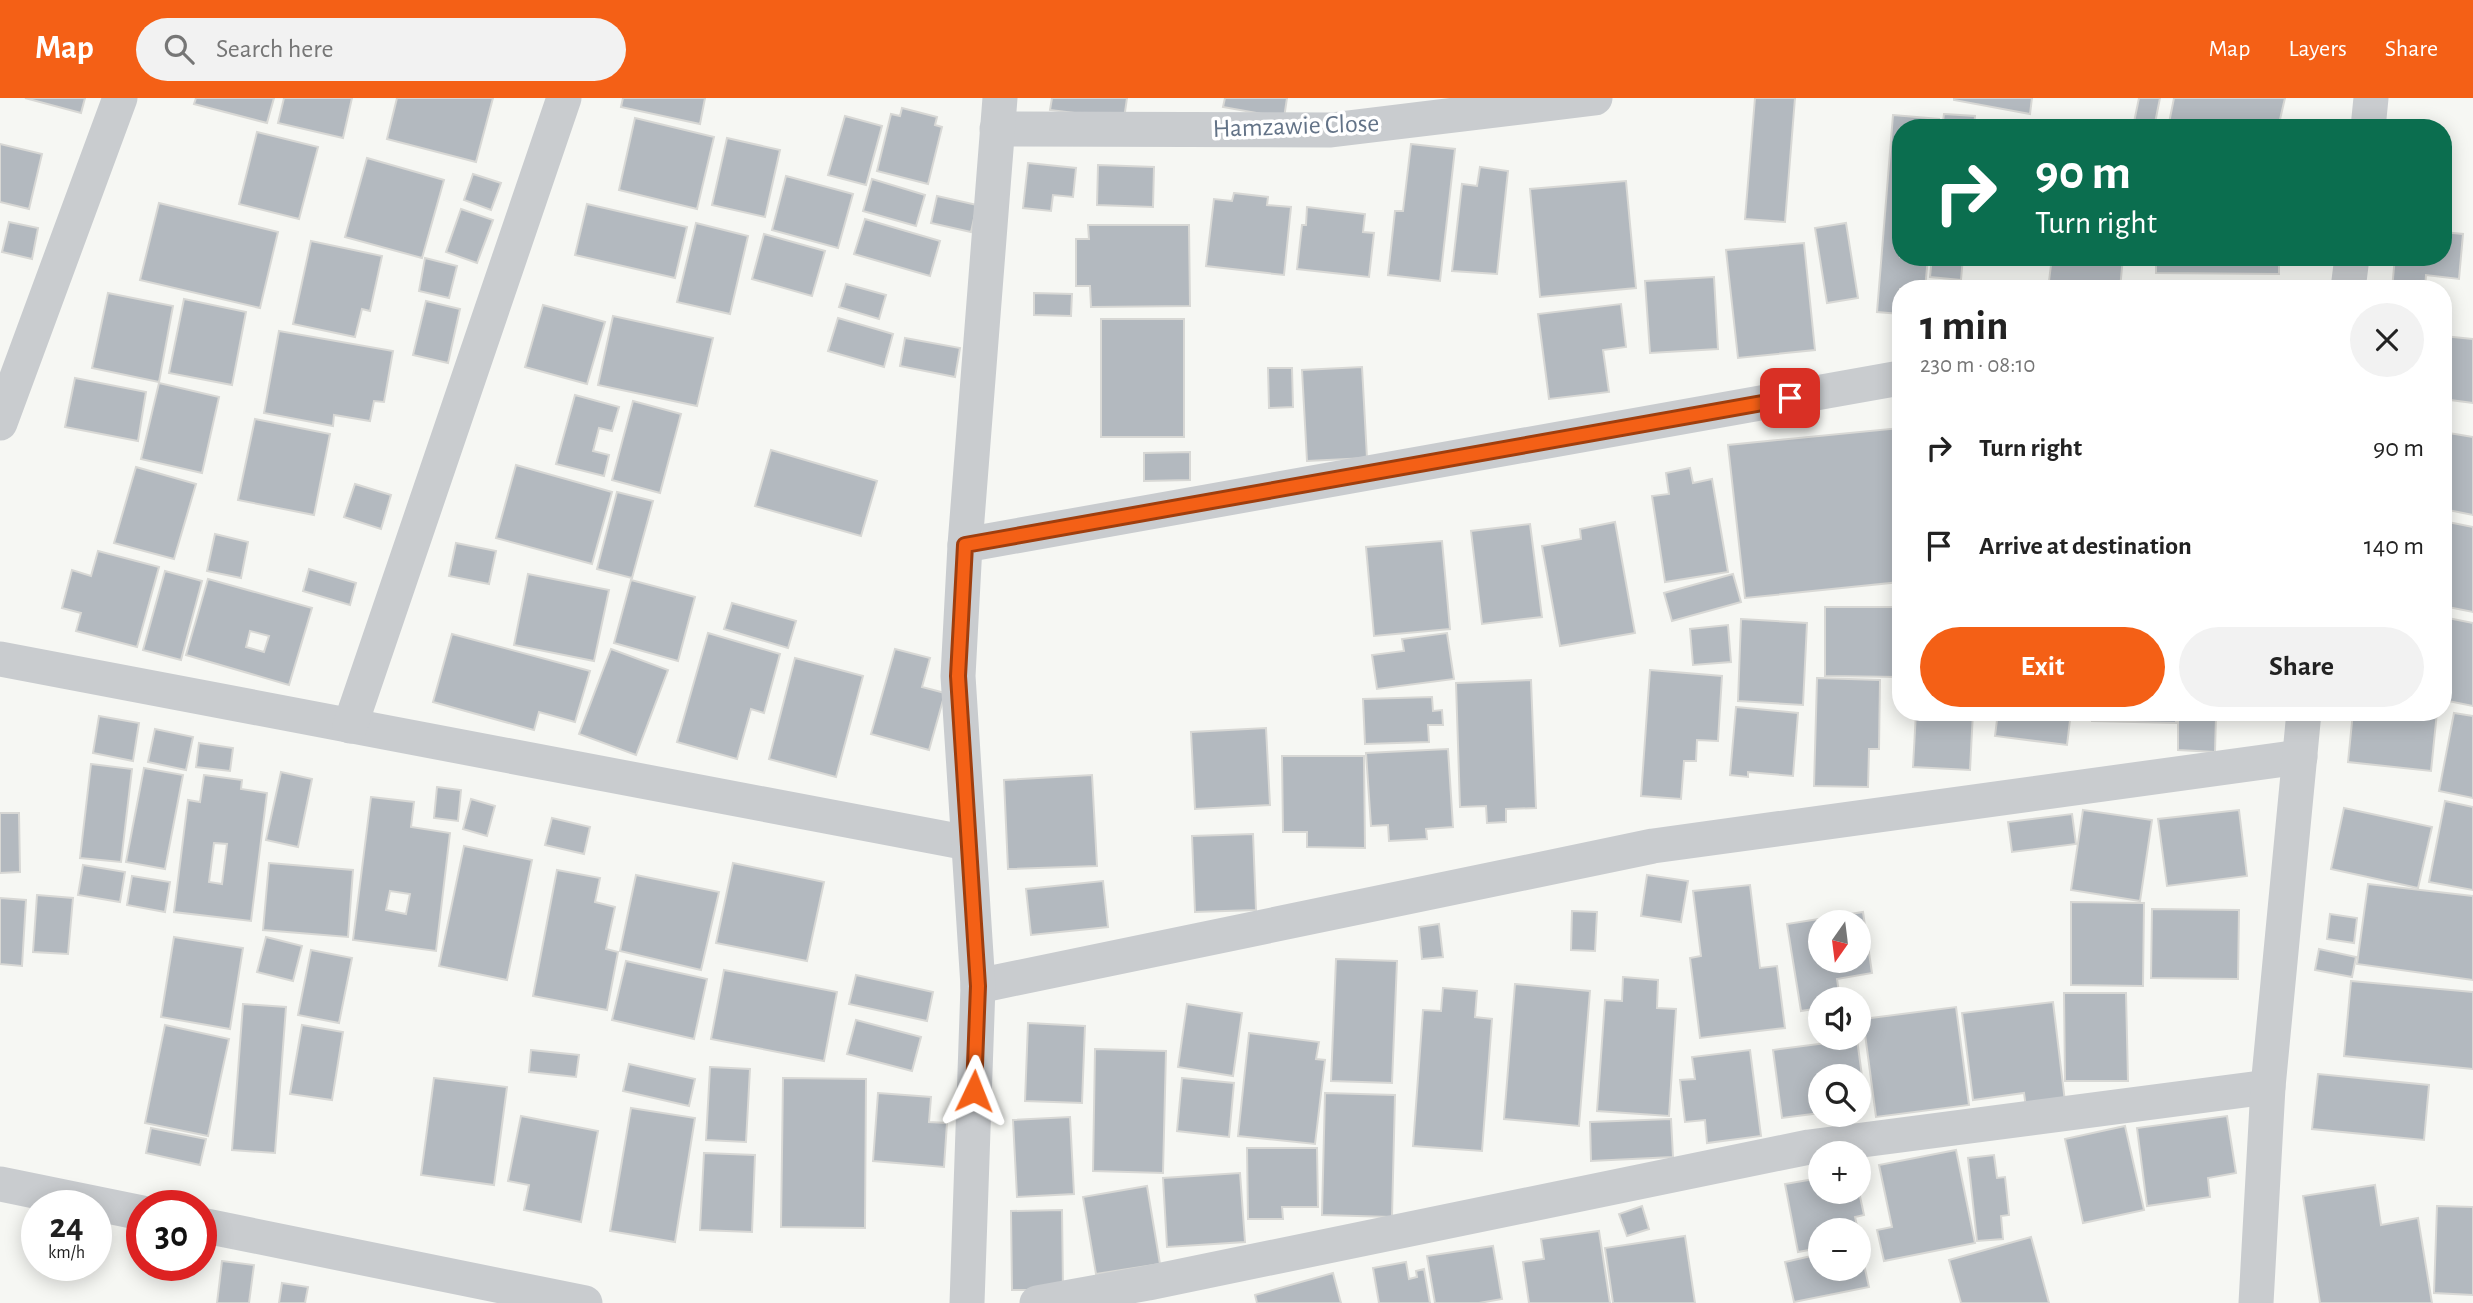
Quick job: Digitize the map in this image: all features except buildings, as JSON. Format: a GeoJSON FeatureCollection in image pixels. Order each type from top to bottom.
{"type":"FeatureCollection","features":[{"type":"Feature","properties":{"kind":"street"},"geometry":{"type":"LineString","coordinates":[[0,423],[120,98]]}},
{"type":"Feature","properties":{"kind":"street"},"geometry":{"type":"LineString","coordinates":[[350,726],[564,98]]}},
{"type":"Feature","properties":{"kind":"street","name":"Hamzawie Close"},"geometry":{"type":"LineString","coordinates":[[998,113],[1331,130],[1595,98]]}},
{"type":"Feature","properties":{"kind":"street"},"geometry":{"type":"LineString","coordinates":[[2369,119],[2371,98]]}},
{"type":"Feature","properties":{"kind":"street"},"geometry":{"type":"LineString","coordinates":[[967,1303],[978,986],[958,676],[965,545],[998,113]]}},
{"type":"Feature","properties":{"kind":"street"},"geometry":{"type":"LineString","coordinates":[[965,545],[1892,379]]}},
{"type":"Feature","properties":{"kind":"street"},"geometry":{"type":"LineString","coordinates":[[0,659],[968,843]]}},
{"type":"Feature","properties":{"kind":"street"},"geometry":{"type":"LineString","coordinates":[[2256,1303],[2268,1087],[2303,721]]}},
{"type":"Feature","properties":{"kind":"street"},"geometry":{"type":"LineString","coordinates":[[978,986],[1653,846],[2300,757]]}},
{"type":"Feature","properties":{"kind":"street"},"geometry":{"type":"LineString","coordinates":[[1037,1303],[1148,1283],[1809,1147],[2268,1087]]}},
{"type":"Feature","properties":{"kind":"street"},"geometry":{"type":"LineString","coordinates":[[0,1184],[126,1210]]}},
{"type":"Feature","properties":{"kind":"street"},"geometry":{"type":"LineString","coordinates":[[217,1228],[585,1303]]}},
{"type":"Feature","properties":{"kind":"route"},"geometry":{"type":"LineString","coordinates":[[974,1091],[978,986],[958,676],[965,545],[1790,398]]}}]}
